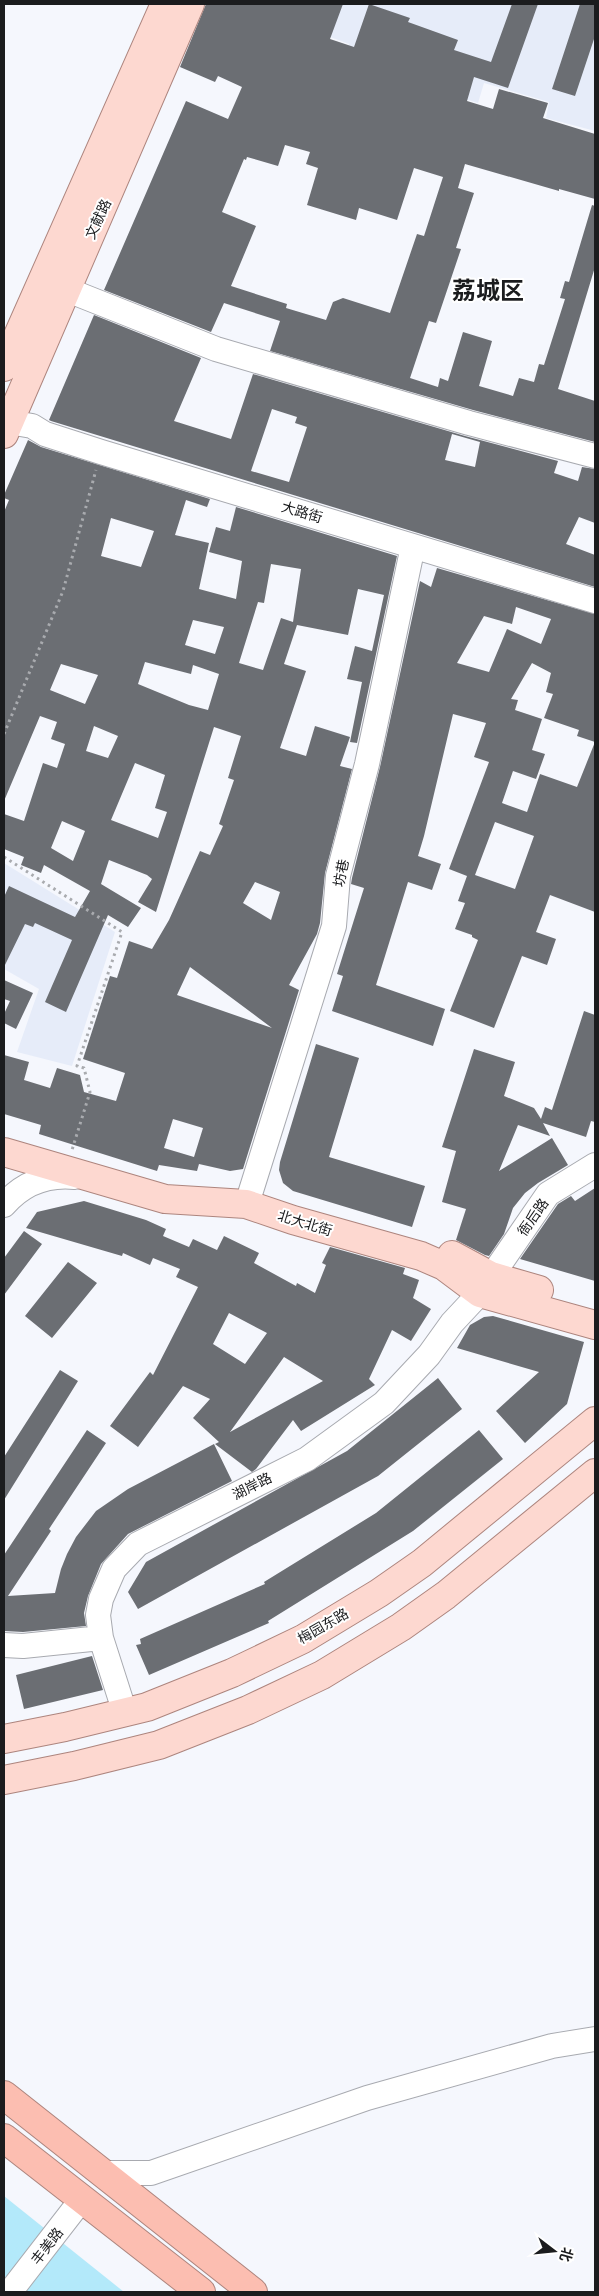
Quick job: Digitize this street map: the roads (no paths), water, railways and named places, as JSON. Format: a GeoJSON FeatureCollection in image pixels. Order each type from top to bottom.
{"type":"FeatureCollection","features":[{"type":"Feature","properties":{"kind":"highway"},"geometry":{"type":"LineString","coordinates":[[4,2096],[254,2292]]}},
{"type":"Feature","properties":{"kind":"highway"},"geometry":{"type":"LineString","coordinates":[[4,2138],[201,2292]]}},
{"type":"Feature","properties":{"kind":"main road","name":"文献路"},"geometry":{"type":"LineString","coordinates":[[4,368],[165,4]]}},
{"type":"Feature","properties":{"kind":"main road","name":"文献路"},"geometry":{"type":"LineString","coordinates":[[6,428],[190,4]]}},
{"type":"Feature","properties":{"kind":"main road","name":"北大北街"},"geometry":{"type":"LineString","coordinates":[[4,1132],[181,1187],[250,1194],[430,1247],[457,1256],[485,1284],[595,1307]]}},
{"type":"Feature","properties":{"kind":"main road","name":"北大北街"},"geometry":{"type":"LineString","coordinates":[[4,1152],[165,1199],[246,1204],[293,1220],[421,1256],[485,1284],[595,1326]]}},
{"type":"Feature","properties":{"kind":"main road","name":"梅园东路"},"geometry":{"type":"LineString","coordinates":[[4,1739],[124,1713],[164,1700],[232,1673],[303,1639],[379,1593],[422,1563],[595,1421]]}},
{"type":"Feature","properties":{"kind":"main road"},"geometry":{"type":"LineString","coordinates":[[4,1780],[74,1766],[159,1745],[248,1710],[322,1675],[400,1627],[446,1595],[595,1473]]}},
{"type":"Feature","properties":{"kind":"street"},"geometry":{"type":"LineString","coordinates":[[65,289],[216,349],[469,423],[595,456]]}},
{"type":"Feature","properties":{"kind":"street","name":"大路街"},"geometry":{"type":"LineString","coordinates":[[6,428],[32,426],[45,434],[101,452],[595,602]]}},
{"type":"Feature","properties":{"kind":"street","name":"坊巷"},"geometry":{"type":"LineString","coordinates":[[250,1194],[334,926],[338,876],[367,764],[413,546]]}},
{"type":"Feature","properties":{"kind":"street","name":"衙后路"},"geometry":{"type":"LineString","coordinates":[[485,1284],[548,1194],[595,1165]]}},
{"type":"Feature","properties":{"kind":"street"},"geometry":{"type":"LineString","coordinates":[[5,1201],[30,1183],[49,1176],[98,1179]]}},
{"type":"Feature","properties":{"kind":"street","name":"湖岸路"},"geometry":{"type":"LineString","coordinates":[[124,1713],[100,1638],[98,1615],[101,1599],[114,1569],[138,1544],[307,1459],[384,1403],[429,1355],[452,1323],[485,1284]]}},
{"type":"Feature","properties":{"kind":"street"},"geometry":{"type":"LineString","coordinates":[[4,1645],[23,1646],[100,1638]]}},
{"type":"Feature","properties":{"kind":"street"},"geometry":{"type":"LineString","coordinates":[[100,2173],[151,2173],[367,2098],[552,2046],[595,2039]]}},
{"type":"Feature","properties":{"kind":"street","name":"丰美路"},"geometry":{"type":"LineString","coordinates":[[11,2291],[82,2199]]}},
{"type":"Feature","properties":{"kind":"water"},"geometry":{"type":"Polygon","coordinates":[[[4,2196],[124,2292],[24,2292],[4,2276],[4,2196]]]}},
{"type":"Feature","properties":{"kind":"district","name":"荔城区"},"geometry":{"type":"Point","coordinates":[488,290]}}]}
